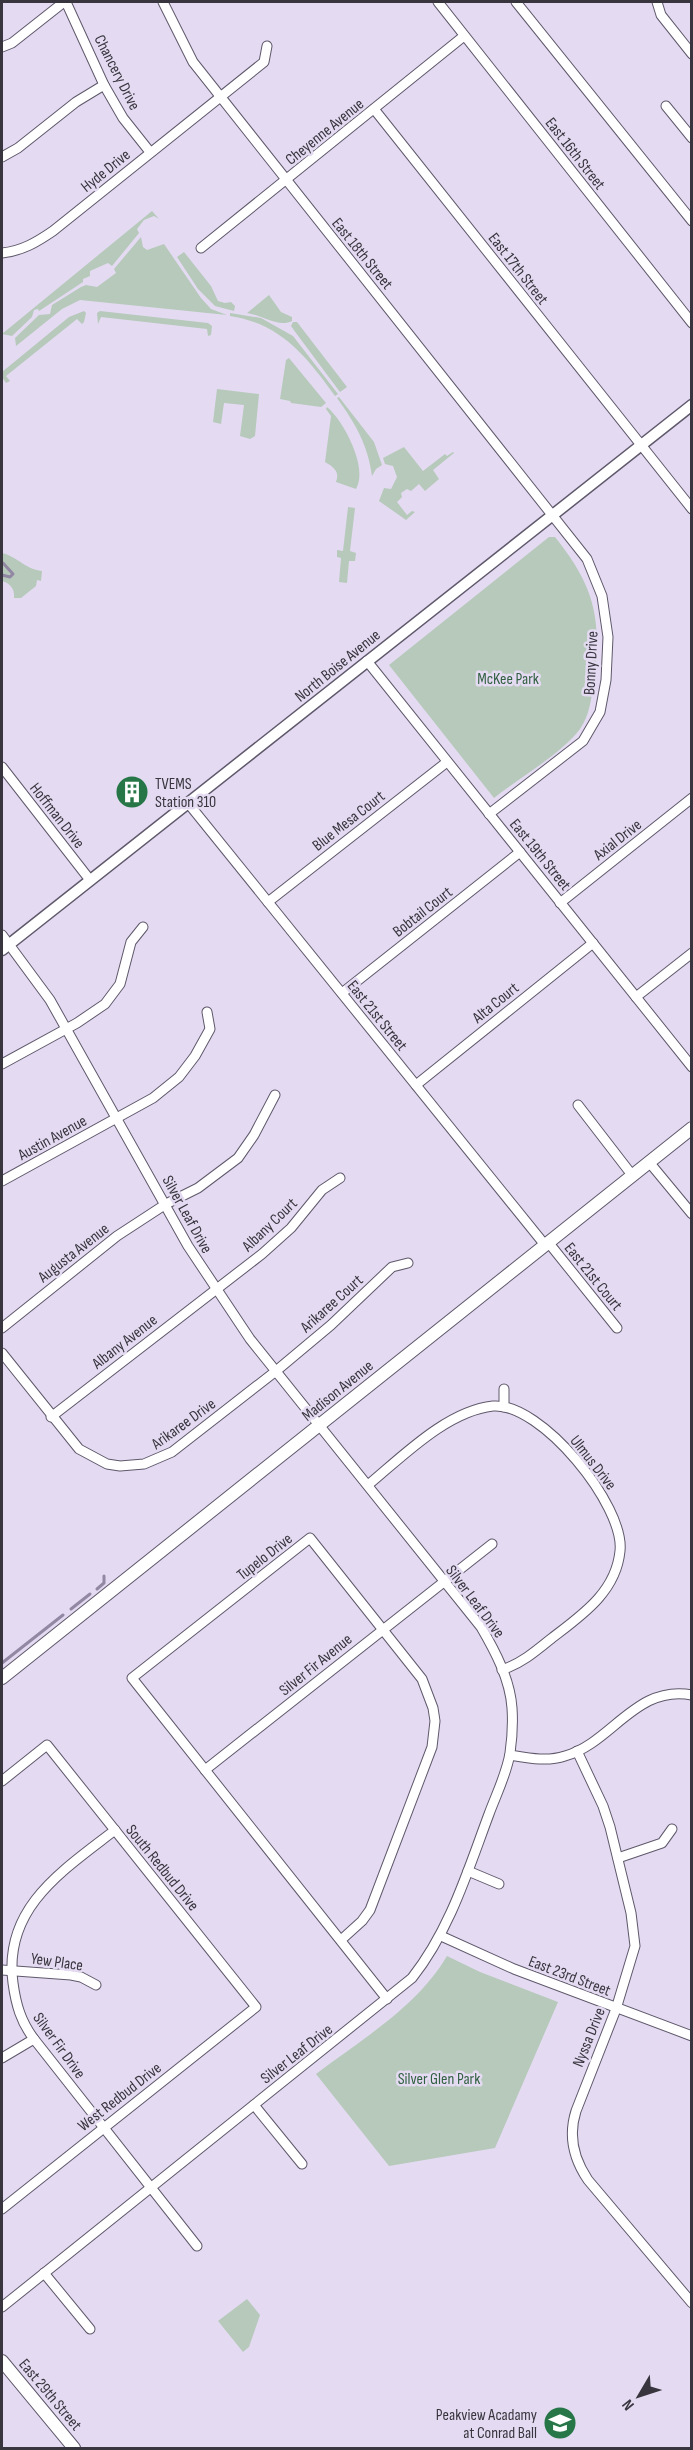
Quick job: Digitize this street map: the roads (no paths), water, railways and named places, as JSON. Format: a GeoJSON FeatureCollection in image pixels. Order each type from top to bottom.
{"type":"FeatureCollection","features":[{"type":"Feature","properties":{"kind":"main road","name":"Madison Avenue"},"geometry":{"type":"LineString","coordinates":[[2,1678],[692,1128]]}},
{"type":"Feature","properties":{"kind":"main road","name":"East 29th Street"},"geometry":{"type":"LineString","coordinates":[[2,2361],[74,2448]]}},
{"type":"Feature","properties":{"kind":"street"},"geometry":{"type":"LineString","coordinates":[[2,47],[12,43],[65,2]]}},
{"type":"Feature","properties":{"kind":"street","name":"Chancery Drive"},"geometry":{"type":"LineString","coordinates":[[65,2],[104,85],[123,118],[150,152]]}},
{"type":"Feature","properties":{"kind":"street","name":"East 18th Street"},"geometry":{"type":"LineString","coordinates":[[163,2],[193,62],[552,514]]}},
{"type":"Feature","properties":{"kind":"street","name":"East 16th Street"},"geometry":{"type":"LineString","coordinates":[[438,2],[692,323]]}},
{"type":"Feature","properties":{"kind":"street"},"geometry":{"type":"LineString","coordinates":[[516,2],[692,221]]}},
{"type":"Feature","properties":{"kind":"street"},"geometry":{"type":"LineString","coordinates":[[657,2],[661,15],[692,54]]}},
{"type":"Feature","properties":{"kind":"street","name":"Cheyenne Avenue"},"geometry":{"type":"LineString","coordinates":[[201,248],[465,36]]}},
{"type":"Feature","properties":{"kind":"street","name":"Hyde Drive"},"geometry":{"type":"LineString","coordinates":[[2,253],[39,241],[264,62],[267,46]]}},
{"type":"Feature","properties":{"kind":"street"},"geometry":{"type":"LineString","coordinates":[[2,157],[76,102],[104,85]]}},
{"type":"Feature","properties":{"kind":"street"},"geometry":{"type":"LineString","coordinates":[[666,106],[692,138]]}},
{"type":"Feature","properties":{"kind":"street","name":"East 17th Street"},"geometry":{"type":"LineString","coordinates":[[374,109],[639,446]]}},
{"type":"Feature","properties":{"kind":"street","name":"North Boise Avenue"},"geometry":{"type":"LineString","coordinates":[[4,943],[90,880],[692,405]]}},
{"type":"Feature","properties":{"kind":"street"},"geometry":{"type":"LineString","coordinates":[[639,446],[692,510]]}},
{"type":"Feature","properties":{"kind":"street","name":"Bonny Drive"},"geometry":{"type":"LineString","coordinates":[[489,814],[583,741],[600,712],[603,700],[608,638],[602,596],[587,559],[552,514]]}},
{"type":"Feature","properties":{"kind":"street","name":"East 19th Street"},"geometry":{"type":"LineString","coordinates":[[367,661],[692,1067]]}},
{"type":"Feature","properties":{"kind":"street","name":"Blue Mesa Court"},"geometry":{"type":"LineString","coordinates":[[268,902],[447,762]]}},
{"type":"Feature","properties":{"kind":"street","name":"Hoffman Drive"},"geometry":{"type":"LineString","coordinates":[[2,767],[90,880]]}},
{"type":"Feature","properties":{"kind":"street","name":"Axial Drive"},"geometry":{"type":"LineString","coordinates":[[560,903],[692,798]]}},
{"type":"Feature","properties":{"kind":"street","name":"East 21st Street"},"geometry":{"type":"LineString","coordinates":[[188,803],[547,1243]]}},
{"type":"Feature","properties":{"kind":"street","name":"Bobtail Court"},"geometry":{"type":"LineString","coordinates":[[342,993],[520,852]]}},
{"type":"Feature","properties":{"kind":"street"},"geometry":{"type":"LineString","coordinates":[[2,1064],[68,1028],[110,998],[124,976],[131,942],[143,927]]}},
{"type":"Feature","properties":{"kind":"street","name":"Silver Leaf Drive"},"geometry":{"type":"LineString","coordinates":[[2,2307],[411,1978],[428,1958],[441,1936],[468,1871],[510,1755],[512,1708],[502,1670],[481,1627],[250,1339],[215,1289],[188,1246],[68,1028],[39,984],[4,943]]}},
{"type":"Feature","properties":{"kind":"street","name":"Alta Court"},"geometry":{"type":"LineString","coordinates":[[416,1085],[593,943]]}},
{"type":"Feature","properties":{"kind":"street"},"geometry":{"type":"LineString","coordinates":[[636,997],[692,953]]}},
{"type":"Feature","properties":{"kind":"street","name":"Austin Avenue"},"geometry":{"type":"LineString","coordinates":[[2,1181],[153,1098],[188,1068],[210,1029],[207,1012]]}},
{"type":"Feature","properties":{"kind":"street","name":"Augusta Avenue"},"geometry":{"type":"LineString","coordinates":[[2,1328],[117,1236],[166,1204],[198,1188],[238,1158],[254,1136],[274,1095]]}},
{"type":"Feature","properties":{"kind":"street"},"geometry":{"type":"LineString","coordinates":[[578,1106],[632,1175]]}},
{"type":"Feature","properties":{"kind":"street"},"geometry":{"type":"LineString","coordinates":[[649,1162],[692,1214]]}},
{"type":"Feature","properties":{"kind":"street","name":"Albany Court"},"geometry":{"type":"LineString","coordinates":[[215,1289],[262,1254],[298,1220],[322,1190],[340,1178]]}},
{"type":"Feature","properties":{"kind":"street","name":"East 21st Court"},"geometry":{"type":"LineString","coordinates":[[547,1243],[617,1328]]}},
{"type":"Feature","properties":{"kind":"street","name":"Arikaree Court"},"geometry":{"type":"LineString","coordinates":[[276,1371],[331,1325],[392,1267],[408,1263]]}},
{"type":"Feature","properties":{"kind":"street","name":"Albany Avenue"},"geometry":{"type":"LineString","coordinates":[[51,1417],[215,1289]]}},
{"type":"Feature","properties":{"kind":"street","name":"Arikaree Drive"},"geometry":{"type":"LineString","coordinates":[[2,1353],[51,1417],[79,1449],[107,1464],[120,1466],[144,1464],[164,1457],[276,1371]]}},
{"type":"Feature","properties":{"kind":"street"},"geometry":{"type":"LineString","coordinates":[[368,1485],[450,1420],[472,1411],[494,1406],[504,1407],[504,1389]]}},
{"type":"Feature","properties":{"kind":"street","name":"Ulmus Drive"},"geometry":{"type":"LineString","coordinates":[[502,1670],[526,1659],[589,1609],[610,1582],[620,1551],[617,1528],[606,1502],[575,1461],[540,1424],[504,1407]]}},
{"type":"Feature","properties":{"kind":"street"},"geometry":{"type":"LineString","coordinates":[[119,1477],[120,1466]]}},
{"type":"Feature","properties":{"kind":"street","name":"Tupelo Drive"},"geometry":{"type":"LineString","coordinates":[[341,1940],[362,1921],[370,1910],[432,1747],[433,1708],[422,1679],[310,1538],[132,1678],[387,1999]]}},
{"type":"Feature","properties":{"kind":"street","name":"Silver Fir Avenue"},"geometry":{"type":"LineString","coordinates":[[205,1770],[492,1544]]}},
{"type":"Feature","properties":{"kind":"street"},"geometry":{"type":"LineString","coordinates":[[510,1755],[543,1759],[567,1756],[587,1746],[635,1707],[676,1693],[692,1695]]}},
{"type":"Feature","properties":{"kind":"street","name":"South Redbud Drive"},"geometry":{"type":"LineString","coordinates":[[2,1781],[47,1745],[256,2007]]}},
{"type":"Feature","properties":{"kind":"street","name":"Nyssa Drive"},"geometry":{"type":"LineString","coordinates":[[577,1751],[603,1806],[631,1913],[636,1946],[616,2009],[572,2122],[574,2153],[588,2180],[692,2303]]}},
{"type":"Feature","properties":{"kind":"street"},"geometry":{"type":"LineString","coordinates":[[618,1858],[662,1844],[672,1829]]}},
{"type":"Feature","properties":{"kind":"street","name":"Silver Fir Drive"},"geometry":{"type":"LineString","coordinates":[[114,1830],[56,1877],[32,1903],[20,1924],[6,1970],[21,2018],[34,2039],[197,2246]]}},
{"type":"Feature","properties":{"kind":"street"},"geometry":{"type":"LineString","coordinates":[[468,1871],[499,1884]]}},
{"type":"Feature","properties":{"kind":"street","name":"East 23rd Street"},"geometry":{"type":"LineString","coordinates":[[441,1936],[506,1966],[692,2036]]}},
{"type":"Feature","properties":{"kind":"street","name":"Yew Place"},"geometry":{"type":"LineString","coordinates":[[6,1970],[71,1975],[81,1977],[96,1985]]}},
{"type":"Feature","properties":{"kind":"street","name":"West Redbud Drive"},"geometry":{"type":"LineString","coordinates":[[2,2209],[256,2007]]}},
{"type":"Feature","properties":{"kind":"street"},"geometry":{"type":"LineString","coordinates":[[2,2058],[34,2039]]}},
{"type":"Feature","properties":{"kind":"street"},"geometry":{"type":"LineString","coordinates":[[254,2105],[302,2164]]}},
{"type":"Feature","properties":{"kind":"street"},"geometry":{"type":"LineString","coordinates":[[44,2272],[90,2329]]}},
{"type":"Feature","properties":{"kind":"waterway"},"geometry":{"type":"LineString","coordinates":[[2,575],[10,577],[13,574],[3,563]]}},
{"type":"Feature","properties":{"kind":"waterway"},"geometry":{"type":"LineString","coordinates":[[97,1589],[104,1583],[104,1576]]}},
{"type":"Feature","properties":{"kind":"waterway"},"geometry":{"type":"LineString","coordinates":[[71,1609],[90,1594]]}},
{"type":"Feature","properties":{"kind":"waterway"},"geometry":{"type":"LineString","coordinates":[[2,1663],[63,1615]]}},
{"type":"Feature","properties":{"kind":"place","name":"TVEMS Station 310"},"geometry":{"type":"Point","coordinates":[132,792]}},
{"type":"Feature","properties":{"kind":"place","name":"Peakview Acadamy at Conrad Ball"},"geometry":{"type":"Point","coordinates":[560,2423]}},
{"type":"Feature","properties":{"kind":"park label","name":"McKee Park"},"geometry":{"type":"Point","coordinates":[508,678]}},
{"type":"Feature","properties":{"kind":"park label","name":"Silver Glen Park"},"geometry":{"type":"Point","coordinates":[439,2078]}}]}
